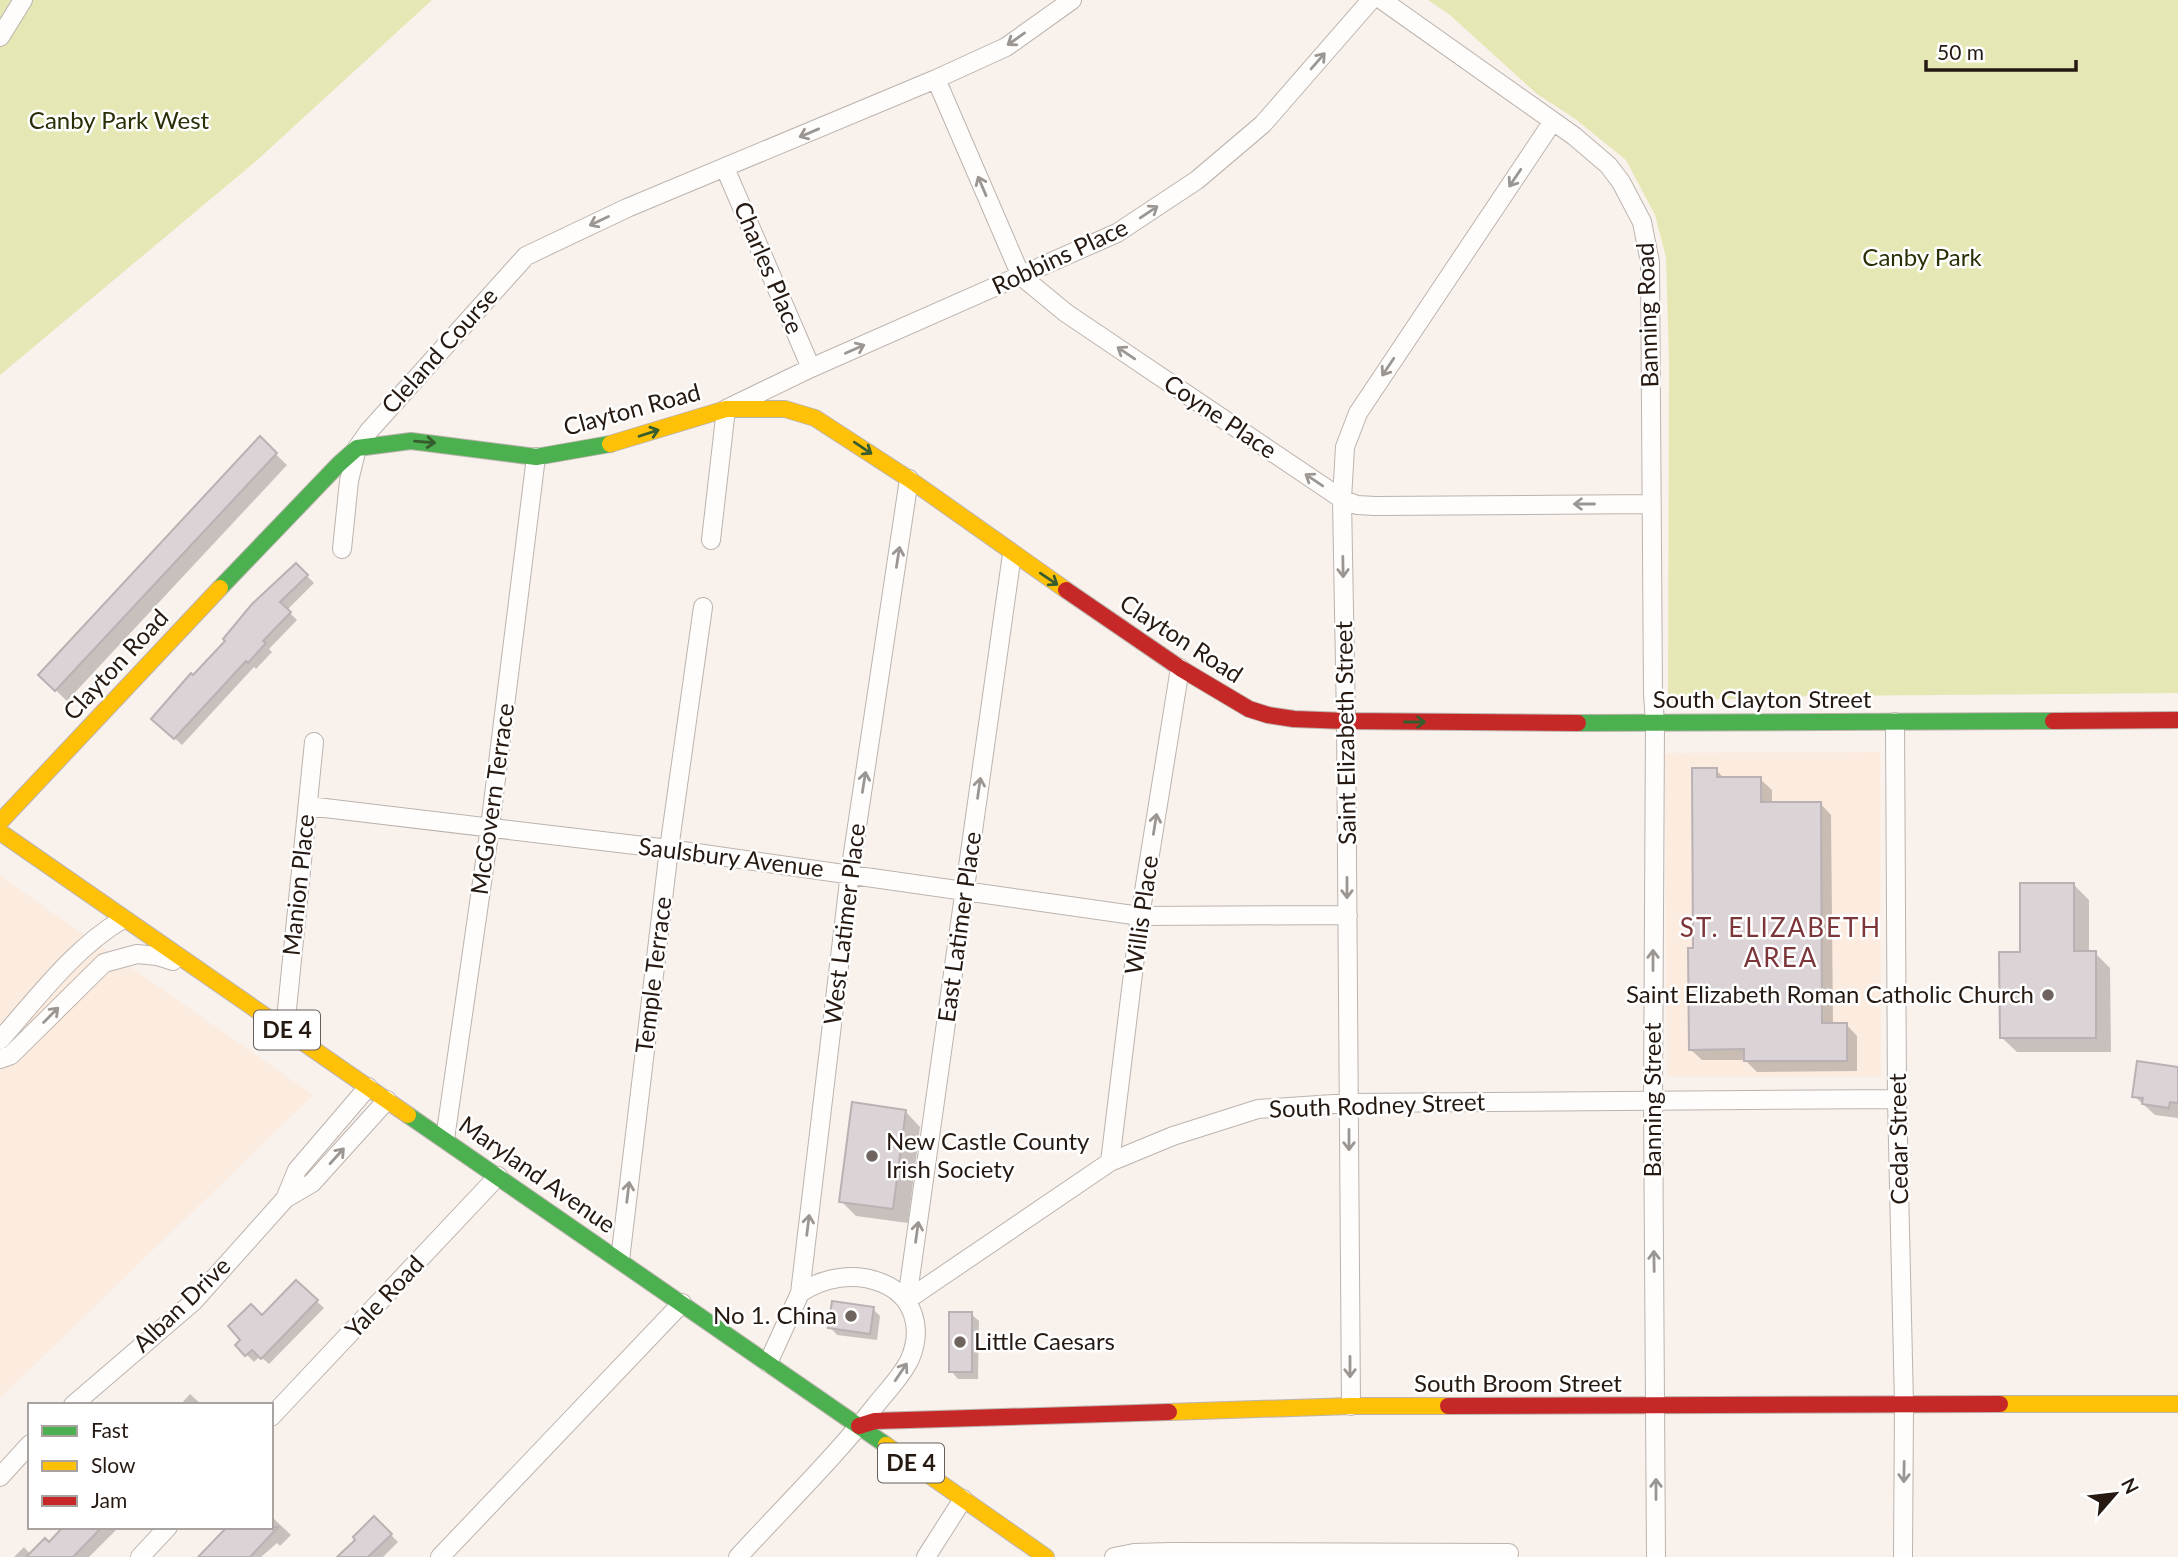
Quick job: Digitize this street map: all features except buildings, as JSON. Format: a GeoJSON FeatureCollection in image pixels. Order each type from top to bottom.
{"type":"FeatureCollection","features":[{"type":"Feature","properties":{"kind":"street"},"geometry":{"type":"LineString","coordinates":[[0,37],[23,0]]}},
{"type":"Feature","properties":{"kind":"street"},"geometry":{"type":"LineString","coordinates":[[725,168],[1006,47],[1072,0]]}},
{"type":"Feature","properties":{"kind":"street","name":"Robbins Place"},"geometry":{"type":"LineString","coordinates":[[726,409],[811,368],[1117,233],[1197,180],[1263,124],[1371,0]]}},
{"type":"Feature","properties":{"kind":"street","name":"Banning Road"},"geometry":{"type":"LineString","coordinates":[[1382,0],[1591,149],[1621,182],[1642,222],[1650,262],[1652,559]]}},
{"type":"Feature","properties":{"kind":"street","name":"Coyne Place"},"geometry":{"type":"LineString","coordinates":[[936,79],[1021,276],[1066,313],[1342,499],[1357,505],[1375,506],[1652,504]]}},
{"type":"Feature","properties":{"kind":"street","name":"Saint Elizabeth Street"},"geometry":{"type":"LineString","coordinates":[[1350,1406],[1348,915],[1342,499],[1345,447],[1358,413],[1553,121]]}},
{"type":"Feature","properties":{"kind":"street","name":"Cleland Course"},"geometry":{"type":"LineString","coordinates":[[357,448],[369,431],[526,256],[627,208],[725,168]]}},
{"type":"Feature","properties":{"kind":"street","name":"Charles Place"},"geometry":{"type":"LineString","coordinates":[[725,168],[811,368]]}},
{"type":"Feature","properties":{"kind":"street"},"geometry":{"type":"LineString","coordinates":[[711,540],[726,409]]}},
{"type":"Feature","properties":{"kind":"street","name":"Clayton Road"},"geometry":{"type":"LineString","coordinates":[[0,822],[248,558],[357,448],[411,440],[536,457],[622,442],[726,409],[785,409],[815,418],[909,479],[1012,554],[1180,668],[1249,709],[1294,719],[1346,721]]}},
{"type":"Feature","properties":{"kind":"street"},"geometry":{"type":"LineString","coordinates":[[342,549],[349,481],[357,448]]}},
{"type":"Feature","properties":{"kind":"street","name":"McGovern Terrace"},"geometry":{"type":"LineString","coordinates":[[445,1139],[490,827],[536,457]]}},
{"type":"Feature","properties":{"kind":"street","name":"West Latimer Place"},"geometry":{"type":"LineString","coordinates":[[768,1363],[800,1293],[850,873],[909,479]]}},
{"type":"Feature","properties":{"kind":"street","name":"East Latimer Place"},"geometry":{"type":"LineString","coordinates":[[907,1300],[1012,554]]}},
{"type":"Feature","properties":{"kind":"street","name":"Banning Street"},"geometry":{"type":"LineString","coordinates":[[1652,559],[1656,1557]]}},
{"type":"Feature","properties":{"kind":"street","name":"Temple Terrace"},"geometry":{"type":"LineString","coordinates":[[620,1260],[669,849],[703,607]]}},
{"type":"Feature","properties":{"kind":"street","name":"Willis Place"},"geometry":{"type":"LineString","coordinates":[[1110,1162],[1140,916],[1180,668]]}},
{"type":"Feature","properties":{"kind":"street","name":"South Clayton Street"},"geometry":{"type":"LineString","coordinates":[[1346,721],[1654,723],[2178,720]]}},
{"type":"Feature","properties":{"kind":"street","name":"Cedar Street"},"geometry":{"type":"LineString","coordinates":[[1895,722],[1897,1099],[1904,1404],[1903,1557]]}},
{"type":"Feature","properties":{"kind":"street","name":"Manion Place"},"geometry":{"type":"LineString","coordinates":[[285,1029],[314,742]]}},
{"type":"Feature","properties":{"kind":"street","name":"Saulsbury Avenue"},"geometry":{"type":"LineString","coordinates":[[308,806],[669,849],[1140,916],[1348,915]]}},
{"type":"Feature","properties":{"kind":"street","name":"Maryland Avenue"},"geometry":{"type":"LineString","coordinates":[[0,832],[1046,1557]]}},
{"type":"Feature","properties":{"kind":"street"},"geometry":{"type":"LineString","coordinates":[[0,1040],[82,949],[100,932],[123,919]]}},
{"type":"Feature","properties":{"kind":"street"},"geometry":{"type":"LineString","coordinates":[[0,1059],[11,1055],[104,963],[137,954],[157,956],[205,974]]}},
{"type":"Feature","properties":{"kind":"street","name":"Alban Drive"},"geometry":{"type":"LineString","coordinates":[[285,1199],[297,1170],[368,1087]]}},
{"type":"Feature","properties":{"kind":"street","name":"South Rodney Street"},"geometry":{"type":"LineString","coordinates":[[907,1300],[1110,1162],[1173,1136],[1258,1109],[1349,1103],[1897,1099]]}},
{"type":"Feature","properties":{"kind":"street","name":"Alban Drive"},"geometry":{"type":"LineString","coordinates":[[75,1403],[193,1302],[285,1199],[312,1183],[387,1100]]}},
{"type":"Feature","properties":{"kind":"street","name":"Yale Road"},"geometry":{"type":"LineString","coordinates":[[273,1415],[498,1176]]}},
{"type":"Feature","properties":{"kind":"street"},"geometry":{"type":"LineString","coordinates":[[738,1557],[859,1426],[901,1374],[910,1358],[915,1329],[907,1300],[887,1285],[861,1278],[826,1281],[814,1284],[800,1293]]}},
{"type":"Feature","properties":{"kind":"street"},"geometry":{"type":"LineString","coordinates":[[440,1557],[682,1303]]}},
{"type":"Feature","properties":{"kind":"street","name":"South Broom Street"},"geometry":{"type":"LineString","coordinates":[[859,1426],[875,1421],[1350,1406],[2178,1404]]}},
{"type":"Feature","properties":{"kind":"street"},"geometry":{"type":"LineString","coordinates":[[0,1477],[28,1446]]}},
{"type":"Feature","properties":{"kind":"street"},"geometry":{"type":"LineString","coordinates":[[926,1557],[963,1499]]}},
{"type":"Feature","properties":{"kind":"street"},"geometry":{"type":"LineString","coordinates":[[140,1557],[166,1529]]}},
{"type":"Feature","properties":{"kind":"street"},"geometry":{"type":"LineString","coordinates":[[1114,1557],[1134,1553],[1171,1552],[1509,1553]]}},
{"type":"Feature","properties":{"kind":"shaded area"},"geometry":{"type":"Polygon","coordinates":[[[1880,752],[1881,1077],[1667,1077],[1665,753],[1880,752]]]}},
{"type":"Feature","properties":{"kind":"shaded area"},"geometry":{"type":"Polygon","coordinates":[[[0,876],[313,1095],[0,1398],[0,876]]]}},
{"type":"Feature","properties":{"kind":"green space","name":"Canby Park West"},"geometry":{"type":"Polygon","coordinates":[[[0,0],[432,0],[255,162],[0,375],[0,0]]]}},
{"type":"Feature","properties":{"kind":"green space","name":"Canby Park"},"geometry":{"type":"Polygon","coordinates":[[[1428,0],[2178,0],[2178,693],[1814,696],[1668,701],[1669,360],[1666,257],[1655,215],[1626,160],[1574,118],[1537,94],[1450,15],[1428,0]]]}},
{"type":"Feature","properties":{"kind":"traffic: fast"},"geometry":{"type":"LineString","coordinates":[[220,588],[357,448],[411,441],[536,457],[610,444]]}},
{"type":"Feature","properties":{"kind":"traffic: fast"},"geometry":{"type":"LineString","coordinates":[[1578,723],[2053,721]]}},
{"type":"Feature","properties":{"kind":"traffic: fast"},"geometry":{"type":"LineString","coordinates":[[408,1115],[886,1445]]}},
{"type":"Feature","properties":{"kind":"traffic: slow"},"geometry":{"type":"LineString","coordinates":[[610,444],[726,409],[785,409],[815,418],[909,479],[1066,590]]}},
{"type":"Feature","properties":{"kind":"traffic: slow"},"geometry":{"type":"LineString","coordinates":[[0,822],[220,588]]}},
{"type":"Feature","properties":{"kind":"traffic: slow"},"geometry":{"type":"LineString","coordinates":[[0,832],[408,1115]]}},
{"type":"Feature","properties":{"kind":"traffic: slow"},"geometry":{"type":"LineString","coordinates":[[2000,1404],[2178,1404]]}},
{"type":"Feature","properties":{"kind":"traffic: slow"},"geometry":{"type":"LineString","coordinates":[[1169,1412],[1448,1406]]}},
{"type":"Feature","properties":{"kind":"traffic: slow"},"geometry":{"type":"LineString","coordinates":[[886,1445],[1046,1557]]}},
{"type":"Feature","properties":{"kind":"traffic: jam"},"geometry":{"type":"LineString","coordinates":[[1066,590],[1180,668],[1249,709],[1268,715],[1346,721],[1578,723]]}},
{"type":"Feature","properties":{"kind":"traffic: jam"},"geometry":{"type":"LineString","coordinates":[[2053,721],[2178,720]]}},
{"type":"Feature","properties":{"kind":"traffic: jam"},"geometry":{"type":"LineString","coordinates":[[1448,1406],[2000,1404]]}},
{"type":"Feature","properties":{"kind":"traffic: jam"},"geometry":{"type":"LineString","coordinates":[[859,1426],[875,1421],[1169,1412]]}},
{"type":"Feature","properties":{"kind":"place","name":"Saint Elizabeth Roman Catholic Church"},"geometry":{"type":"Point","coordinates":[2048,995]}},
{"type":"Feature","properties":{"kind":"place","name":"New Castle County Irish Society"},"geometry":{"type":"Point","coordinates":[872,1156]}},
{"type":"Feature","properties":{"kind":"place","name":"No 1. China"},"geometry":{"type":"Point","coordinates":[851,1316]}},
{"type":"Feature","properties":{"kind":"place","name":"Little Caesars"},"geometry":{"type":"Point","coordinates":[960,1342]}},
{"type":"Feature","properties":{"kind":"district","name":"ST. ELIZABETH AREA"},"geometry":{"type":"Point","coordinates":[1781,943]}}]}
